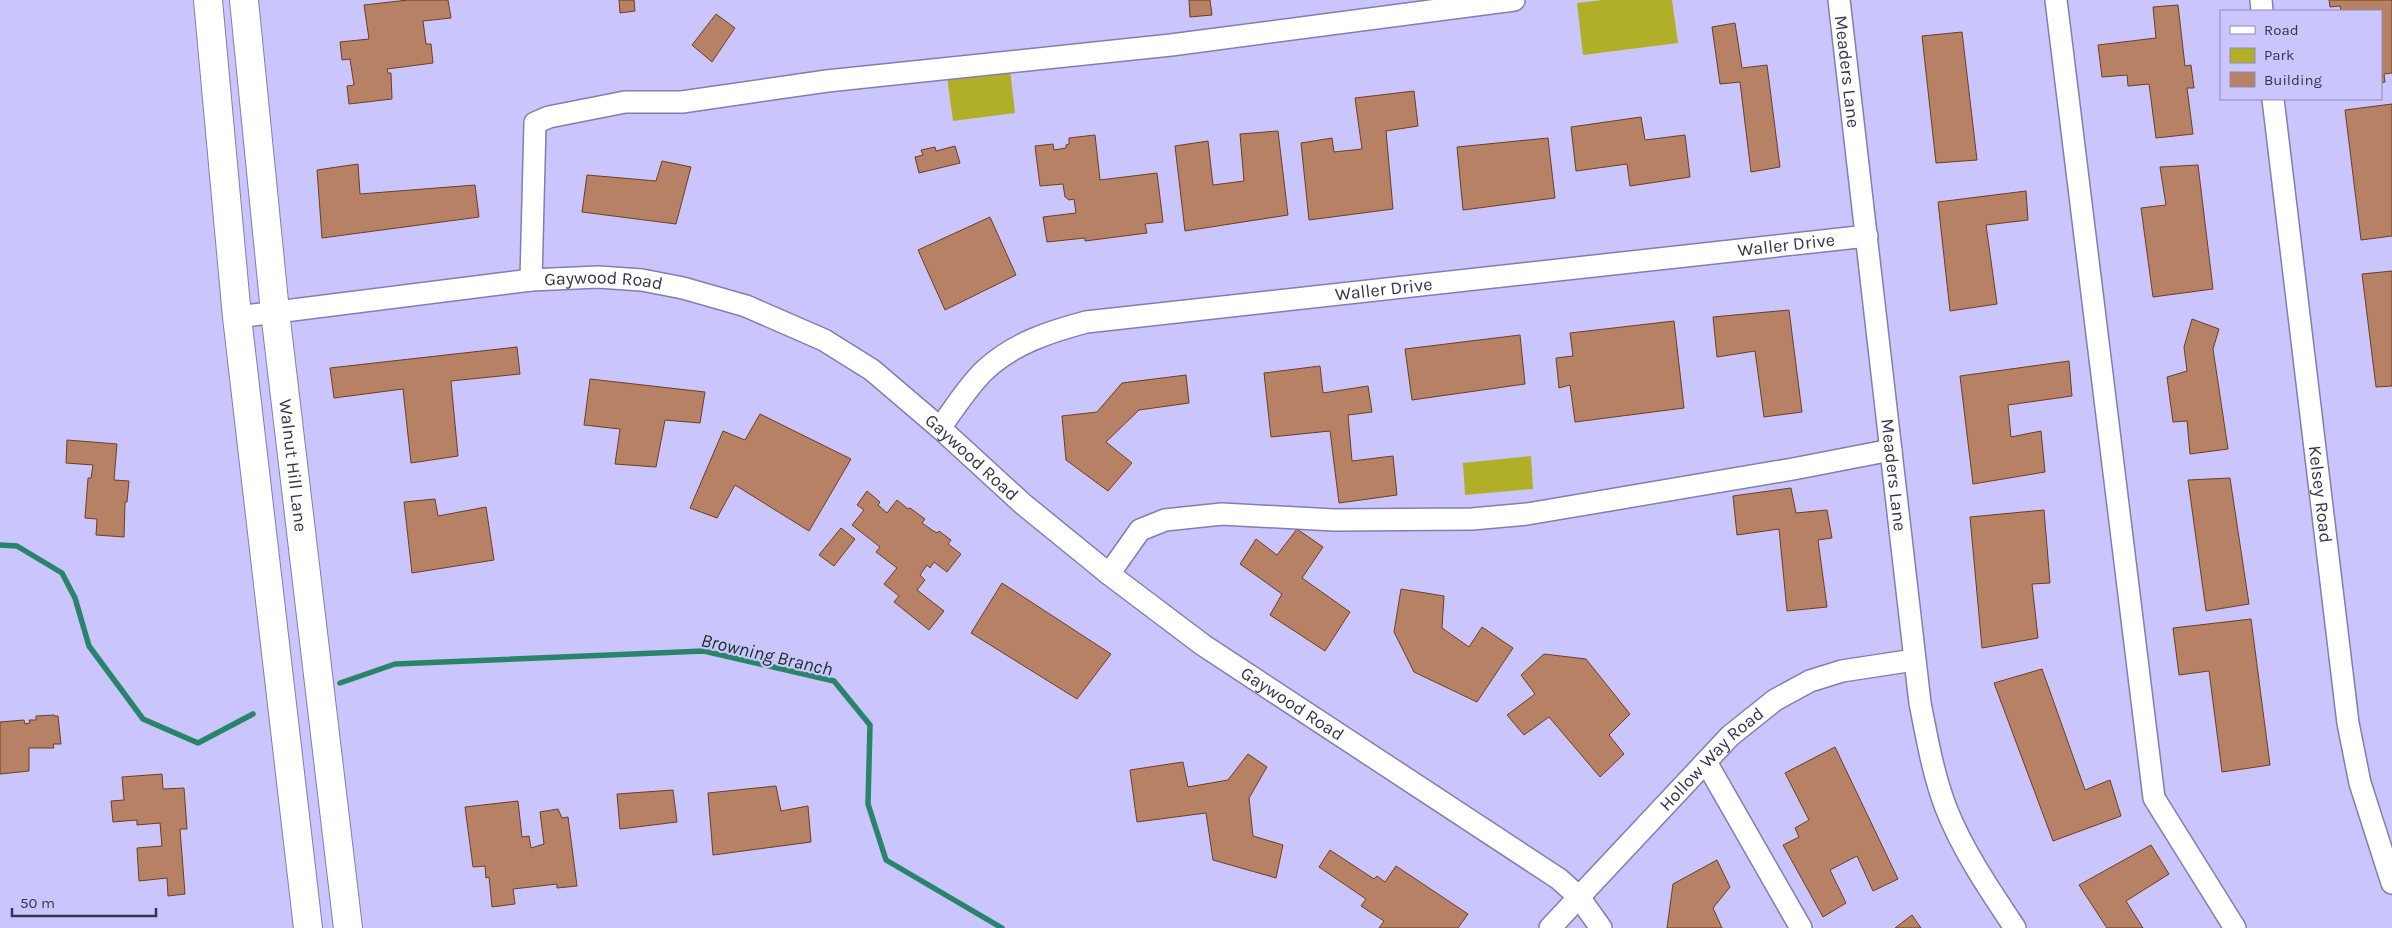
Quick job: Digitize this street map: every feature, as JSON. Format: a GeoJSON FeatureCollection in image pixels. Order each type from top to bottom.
{"type":"FeatureCollection","features":[{"type":"Feature","properties":{"kind":"main road"},"geometry":{"type":"LineString","coordinates":[[208,0],[237,317],[308,928]]}},
{"type":"Feature","properties":{"kind":"main road","name":"Walnut Hill Lane"},"geometry":{"type":"LineString","coordinates":[[244,0],[275,312],[348,928]]}},
{"type":"Feature","properties":{"kind":"street"},"geometry":{"type":"LineString","coordinates":[[531,280],[535,124],[549,116],[625,102],[682,102],[827,81],[1171,45],[1514,0]]}},
{"type":"Feature","properties":{"kind":"street","name":"Meaders Lane"},"geometry":{"type":"LineString","coordinates":[[1839,0],[1920,703],[1931,760],[1946,807],[1979,874],[2015,928]]}},
{"type":"Feature","properties":{"kind":"street"},"geometry":{"type":"LineString","coordinates":[[2056,0],[2154,798],[2235,928]]}},
{"type":"Feature","properties":{"kind":"street","name":"Kelsey Road"},"geometry":{"type":"LineString","coordinates":[[2273,100],[2348,723],[2360,782],[2392,883]]}},
{"type":"Feature","properties":{"kind":"street","name":"Waller Drive"},"geometry":{"type":"LineString","coordinates":[[940,428],[985,370],[1016,347],[1050,332],[1086,322],[1867,236]]}},
{"type":"Feature","properties":{"kind":"street","name":"Gaywood Road"},"geometry":{"type":"LineString","coordinates":[[237,317],[531,280],[598,277],[642,280],[683,288],[746,306],[824,340],[872,370],[940,428],[1023,504],[1109,574],[1203,645],[1559,879],[1580,897],[1601,928]]}},
{"type":"Feature","properties":{"kind":"street"},"geometry":{"type":"LineString","coordinates":[[1109,574],[1140,530],[1165,520],[1222,514],[1334,520],[1472,519],[1527,514],[1793,469],[1890,450]]}},
{"type":"Feature","properties":{"kind":"street","name":"Hollow Way Road"},"geometry":{"type":"LineString","coordinates":[[1550,928],[1706,762],[1753,716],[1775,700],[1810,681],[1842,671],[1914,660]]}},
{"type":"Feature","properties":{"kind":"street"},"geometry":{"type":"LineString","coordinates":[[1706,762],[1801,928]]}},
{"type":"Feature","properties":{"kind":"green space"},"geometry":{"type":"Polygon","coordinates":[[[1603,0],[1672,0],[1678,43],[1583,55],[1577,3],[1603,0]]]}},
{"type":"Feature","properties":{"kind":"green space"},"geometry":{"type":"Polygon","coordinates":[[[1010,69],[1015,113],[953,121],[947,76],[1010,69]]]}},
{"type":"Feature","properties":{"kind":"green space"},"geometry":{"type":"Polygon","coordinates":[[[1531,456],[1533,489],[1465,495],[1463,463],[1531,456]]]}},
{"type":"Feature","properties":{"kind":"building"},"geometry":{"type":"Polygon","coordinates":[[[408,0],[448,0],[451,18],[423,21],[426,44],[431,44],[433,63],[387,69],[388,73],[391,73],[392,99],[349,104],[347,86],[354,85],[350,59],[342,60],[340,42],[369,39],[364,5],[408,0]]]}},
{"type":"Feature","properties":{"kind":"building"},"geometry":{"type":"Polygon","coordinates":[[[619,0],[634,0],[635,11],[620,13],[619,0]]]}},
{"type":"Feature","properties":{"kind":"building"},"geometry":{"type":"Polygon","coordinates":[[[1189,0],[1210,0],[1212,15],[1190,17],[1189,0]]]}},
{"type":"Feature","properties":{"kind":"building"},"geometry":{"type":"Polygon","coordinates":[[[2329,0],[2392,0],[2392,73],[2384,74],[2385,82],[2382,83],[2382,10],[2341,10],[2340,6],[2330,7],[2329,0]]]}},
{"type":"Feature","properties":{"kind":"building"},"geometry":{"type":"Polygon","coordinates":[[[2178,5],[2185,66],[2191,65],[2194,88],[2187,88],[2193,134],[2156,138],[2149,84],[2128,86],[2127,75],[2102,77],[2098,45],[2156,38],[2153,7],[2178,5]]]}},
{"type":"Feature","properties":{"kind":"building"},"geometry":{"type":"Polygon","coordinates":[[[716,14],[735,28],[712,62],[692,45],[716,14]]]}},
{"type":"Feature","properties":{"kind":"building"},"geometry":{"type":"Polygon","coordinates":[[[1735,23],[1742,68],[1767,65],[1780,167],[1751,172],[1740,82],[1720,84],[1712,27],[1735,23]]]}},
{"type":"Feature","properties":{"kind":"building"},"geometry":{"type":"Polygon","coordinates":[[[1962,32],[1977,160],[1936,163],[1922,36],[1962,32]]]}},
{"type":"Feature","properties":{"kind":"building"},"geometry":{"type":"Polygon","coordinates":[[[1414,91],[1418,126],[1386,131],[1393,209],[1309,220],[1301,143],[1332,138],[1334,152],[1362,149],[1355,98],[1414,91]]]}},
{"type":"Feature","properties":{"kind":"building"},"geometry":{"type":"Polygon","coordinates":[[[2392,104],[2392,236],[2361,240],[2345,110],[2392,104]]]}},
{"type":"Feature","properties":{"kind":"building"},"geometry":{"type":"Polygon","coordinates":[[[1641,117],[1645,140],[1685,135],[1690,177],[1630,186],[1627,164],[1576,171],[1571,127],[1641,117]]]}},
{"type":"Feature","properties":{"kind":"building"},"geometry":{"type":"Polygon","coordinates":[[[1278,131],[1288,215],[1185,231],[1175,146],[1208,141],[1213,185],[1244,181],[1240,134],[1278,131]]]}},
{"type":"Feature","properties":{"kind":"building"},"geometry":{"type":"Polygon","coordinates":[[[1095,135],[1100,180],[1157,173],[1163,222],[1145,224],[1147,233],[1085,241],[1085,238],[1047,242],[1043,217],[1076,213],[1074,199],[1069,200],[1065,197],[1063,184],[1040,186],[1035,146],[1053,144],[1054,150],[1066,148],[1066,145],[1069,144],[1069,138],[1095,135]]]}},
{"type":"Feature","properties":{"kind":"building"},"geometry":{"type":"Polygon","coordinates":[[[1548,138],[1555,198],[1463,210],[1457,147],[1548,138]]]}},
{"type":"Feature","properties":{"kind":"building"},"geometry":{"type":"Polygon","coordinates":[[[955,146],[960,163],[919,173],[915,157],[923,155],[921,150],[935,147],[936,151],[955,146]]]}},
{"type":"Feature","properties":{"kind":"building"},"geometry":{"type":"Polygon","coordinates":[[[662,161],[691,167],[676,224],[582,212],[587,175],[656,181],[662,161]]]}},
{"type":"Feature","properties":{"kind":"building"},"geometry":{"type":"Polygon","coordinates":[[[358,164],[360,194],[475,185],[479,217],[322,238],[317,170],[358,164]]]}},
{"type":"Feature","properties":{"kind":"building"},"geometry":{"type":"Polygon","coordinates":[[[2198,165],[2213,289],[2153,297],[2141,208],[2166,205],[2160,167],[2198,165]]]}},
{"type":"Feature","properties":{"kind":"building"},"geometry":{"type":"Polygon","coordinates":[[[2026,191],[2028,220],[1986,225],[1997,304],[1950,311],[1938,202],[2026,191]]]}},
{"type":"Feature","properties":{"kind":"building"},"geometry":{"type":"Polygon","coordinates":[[[990,217],[1016,275],[945,310],[918,250],[990,217]]]}},
{"type":"Feature","properties":{"kind":"building"},"geometry":{"type":"Polygon","coordinates":[[[2392,271],[2392,386],[2376,387],[2362,274],[2392,271]]]}},
{"type":"Feature","properties":{"kind":"building"},"geometry":{"type":"Polygon","coordinates":[[[1789,310],[1802,412],[1764,417],[1755,351],[1717,357],[1713,317],[1789,310]]]}},
{"type":"Feature","properties":{"kind":"building"},"geometry":{"type":"Polygon","coordinates":[[[2192,319],[2219,329],[2213,349],[2228,449],[2190,454],[2187,421],[2173,422],[2167,377],[2187,371],[2184,347],[2192,319]]]}},
{"type":"Feature","properties":{"kind":"building"},"geometry":{"type":"Polygon","coordinates":[[[1674,321],[1684,408],[1575,422],[1570,385],[1559,388],[1556,358],[1573,356],[1570,333],[1674,321]]]}},
{"type":"Feature","properties":{"kind":"building"},"geometry":{"type":"Polygon","coordinates":[[[1520,335],[1525,384],[1412,400],[1405,349],[1520,335]]]}},
{"type":"Feature","properties":{"kind":"building"},"geometry":{"type":"Polygon","coordinates":[[[517,347],[520,374],[451,381],[458,456],[411,463],[403,389],[334,398],[330,368],[517,347]]]}},
{"type":"Feature","properties":{"kind":"building"},"geometry":{"type":"Polygon","coordinates":[[[2069,361],[2072,396],[2008,405],[2011,437],[2041,431],[2045,472],[1973,484],[1960,376],[2069,361]]]}},
{"type":"Feature","properties":{"kind":"building"},"geometry":{"type":"Polygon","coordinates":[[[1320,366],[1323,393],[1368,386],[1372,412],[1348,415],[1352,461],[1393,456],[1397,495],[1339,503],[1330,431],[1271,437],[1264,373],[1320,366]]]}},
{"type":"Feature","properties":{"kind":"building"},"geometry":{"type":"Polygon","coordinates":[[[1186,375],[1189,403],[1139,410],[1106,442],[1132,463],[1108,491],[1066,460],[1062,416],[1097,412],[1122,383],[1186,375]]]}},
{"type":"Feature","properties":{"kind":"building"},"geometry":{"type":"Polygon","coordinates":[[[590,379],[705,392],[700,423],[665,420],[656,467],[615,464],[620,429],[584,425],[590,379]]]}},
{"type":"Feature","properties":{"kind":"building"},"geometry":{"type":"Polygon","coordinates":[[[760,414],[851,459],[809,531],[735,485],[717,518],[690,508],[723,431],[745,440],[760,414]]]}},
{"type":"Feature","properties":{"kind":"building"},"geometry":{"type":"Polygon","coordinates":[[[67,440],[117,444],[114,480],[129,481],[127,502],[125,502],[124,537],[96,535],[97,519],[85,518],[88,478],[91,478],[93,465],[66,463],[67,440]]]}},
{"type":"Feature","properties":{"kind":"building"},"geometry":{"type":"Polygon","coordinates":[[[2230,478],[2249,604],[2206,611],[2188,480],[2230,478]]]}},
{"type":"Feature","properties":{"kind":"building"},"geometry":{"type":"Polygon","coordinates":[[[1791,488],[1796,513],[1827,510],[1832,538],[1818,540],[1827,607],[1787,611],[1779,529],[1737,535],[1733,496],[1791,488]]]}},
{"type":"Feature","properties":{"kind":"building"},"geometry":{"type":"Polygon","coordinates":[[[867,491],[880,502],[878,505],[887,513],[897,500],[908,509],[910,508],[925,519],[922,523],[937,533],[939,531],[951,540],[948,544],[961,554],[947,572],[934,562],[930,568],[927,565],[920,575],[925,580],[917,590],[944,611],[929,630],[894,602],[899,596],[884,584],[897,568],[876,552],[880,547],[852,525],[864,510],[857,505],[867,491]]]}},
{"type":"Feature","properties":{"kind":"building"},"geometry":{"type":"Polygon","coordinates":[[[435,499],[438,516],[486,507],[494,560],[412,573],[404,502],[435,499]]]}},
{"type":"Feature","properties":{"kind":"building"},"geometry":{"type":"Polygon","coordinates":[[[2044,510],[2050,583],[2032,584],[2038,638],[1982,648],[1970,517],[2044,510]]]}},
{"type":"Feature","properties":{"kind":"building"},"geometry":{"type":"Polygon","coordinates":[[[841,528],[855,539],[834,566],[819,555],[841,528]]]}},
{"type":"Feature","properties":{"kind":"building"},"geometry":{"type":"Polygon","coordinates":[[[1297,529],[1323,547],[1302,578],[1350,612],[1325,651],[1270,615],[1282,594],[1240,564],[1256,539],[1277,555],[1297,529]]]}},
{"type":"Feature","properties":{"kind":"building"},"geometry":{"type":"Polygon","coordinates":[[[1002,583],[1111,654],[1077,699],[971,633],[1002,583]]]}},
{"type":"Feature","properties":{"kind":"building"},"geometry":{"type":"Polygon","coordinates":[[[1401,589],[1444,596],[1442,628],[1469,647],[1482,627],[1513,648],[1477,702],[1414,672],[1394,632],[1401,589]]]}},
{"type":"Feature","properties":{"kind":"building"},"geometry":{"type":"Polygon","coordinates":[[[2251,619],[2270,765],[2222,772],[2209,671],[2179,675],[2173,628],[2251,619]]]}},
{"type":"Feature","properties":{"kind":"building"},"geometry":{"type":"Polygon","coordinates":[[[1544,654],[1586,659],[1630,714],[1609,735],[1624,754],[1600,777],[1549,717],[1524,735],[1507,715],[1535,694],[1521,675],[1544,654]]]}},
{"type":"Feature","properties":{"kind":"building"},"geometry":{"type":"Polygon","coordinates":[[[2042,669],[2085,790],[2110,780],[2121,816],[2053,841],[1994,683],[2042,669]]]}},
{"type":"Feature","properties":{"kind":"building"},"geometry":{"type":"Polygon","coordinates":[[[36,716],[58,716],[61,744],[53,744],[54,748],[29,748],[29,771],[0,774],[0,722],[24,720],[25,724],[30,723],[29,720],[36,720],[36,716]]]}},
{"type":"Feature","properties":{"kind":"building"},"geometry":{"type":"Polygon","coordinates":[[[1835,747],[1898,879],[1873,891],[1857,856],[1830,870],[1846,903],[1823,917],[1783,845],[1799,837],[1795,828],[1809,820],[1785,773],[1835,747]]]}},
{"type":"Feature","properties":{"kind":"building"},"geometry":{"type":"Polygon","coordinates":[[[1248,754],[1267,767],[1249,798],[1253,836],[1283,845],[1276,878],[1213,860],[1206,813],[1137,822],[1130,770],[1183,762],[1188,787],[1228,780],[1248,754]]]}},
{"type":"Feature","properties":{"kind":"building"},"geometry":{"type":"Polygon","coordinates":[[[162,774],[163,789],[184,788],[187,829],[180,829],[185,894],[168,896],[167,878],[139,881],[137,848],[162,846],[160,823],[137,825],[137,820],[113,822],[111,801],[124,800],[122,777],[162,774]]]}},
{"type":"Feature","properties":{"kind":"building"},"geometry":{"type":"Polygon","coordinates":[[[776,786],[781,811],[808,806],[811,842],[713,855],[708,793],[776,786]]]}},
{"type":"Feature","properties":{"kind":"building"},"geometry":{"type":"Polygon","coordinates":[[[673,790],[677,822],[620,829],[617,794],[673,790]]]}},
{"type":"Feature","properties":{"kind":"building"},"geometry":{"type":"Polygon","coordinates":[[[518,801],[522,837],[529,836],[531,848],[544,844],[540,812],[558,809],[562,818],[568,817],[577,886],[557,888],[557,884],[513,889],[515,904],[492,907],[489,877],[486,878],[485,866],[473,867],[465,807],[518,801]]]}},
{"type":"Feature","properties":{"kind":"building"},"geometry":{"type":"Polygon","coordinates":[[[2151,845],[2169,874],[2126,901],[2143,928],[2107,928],[2079,885],[2151,845]]]}},
{"type":"Feature","properties":{"kind":"building"},"geometry":{"type":"Polygon","coordinates":[[[1330,850],[1374,879],[1377,876],[1385,882],[1396,866],[1468,914],[1458,928],[1379,928],[1384,921],[1361,906],[1366,899],[1319,867],[1330,850]]]}},
{"type":"Feature","properties":{"kind":"building"},"geometry":{"type":"Polygon","coordinates":[[[1717,860],[1730,887],[1713,908],[1722,928],[1667,928],[1673,884],[1717,860]]]}},
{"type":"Feature","properties":{"kind":"building"},"geometry":{"type":"Polygon","coordinates":[[[1912,915],[1921,928],[1895,928],[1912,915]]]}},
{"type":"Feature","properties":{"kind":"waterway","name":"Browning Branch"},"geometry":{"type":"LineString","coordinates":[[0,545],[17,546],[62,573],[75,598],[89,646],[143,719],[198,743],[253,714]]}},
{"type":"Feature","properties":{"kind":"waterway","name":"Browning Branch"},"geometry":{"type":"LineString","coordinates":[[340,683],[395,664],[704,651],[834,681],[870,725],[868,804],[886,860],[1002,928]]}}]}
